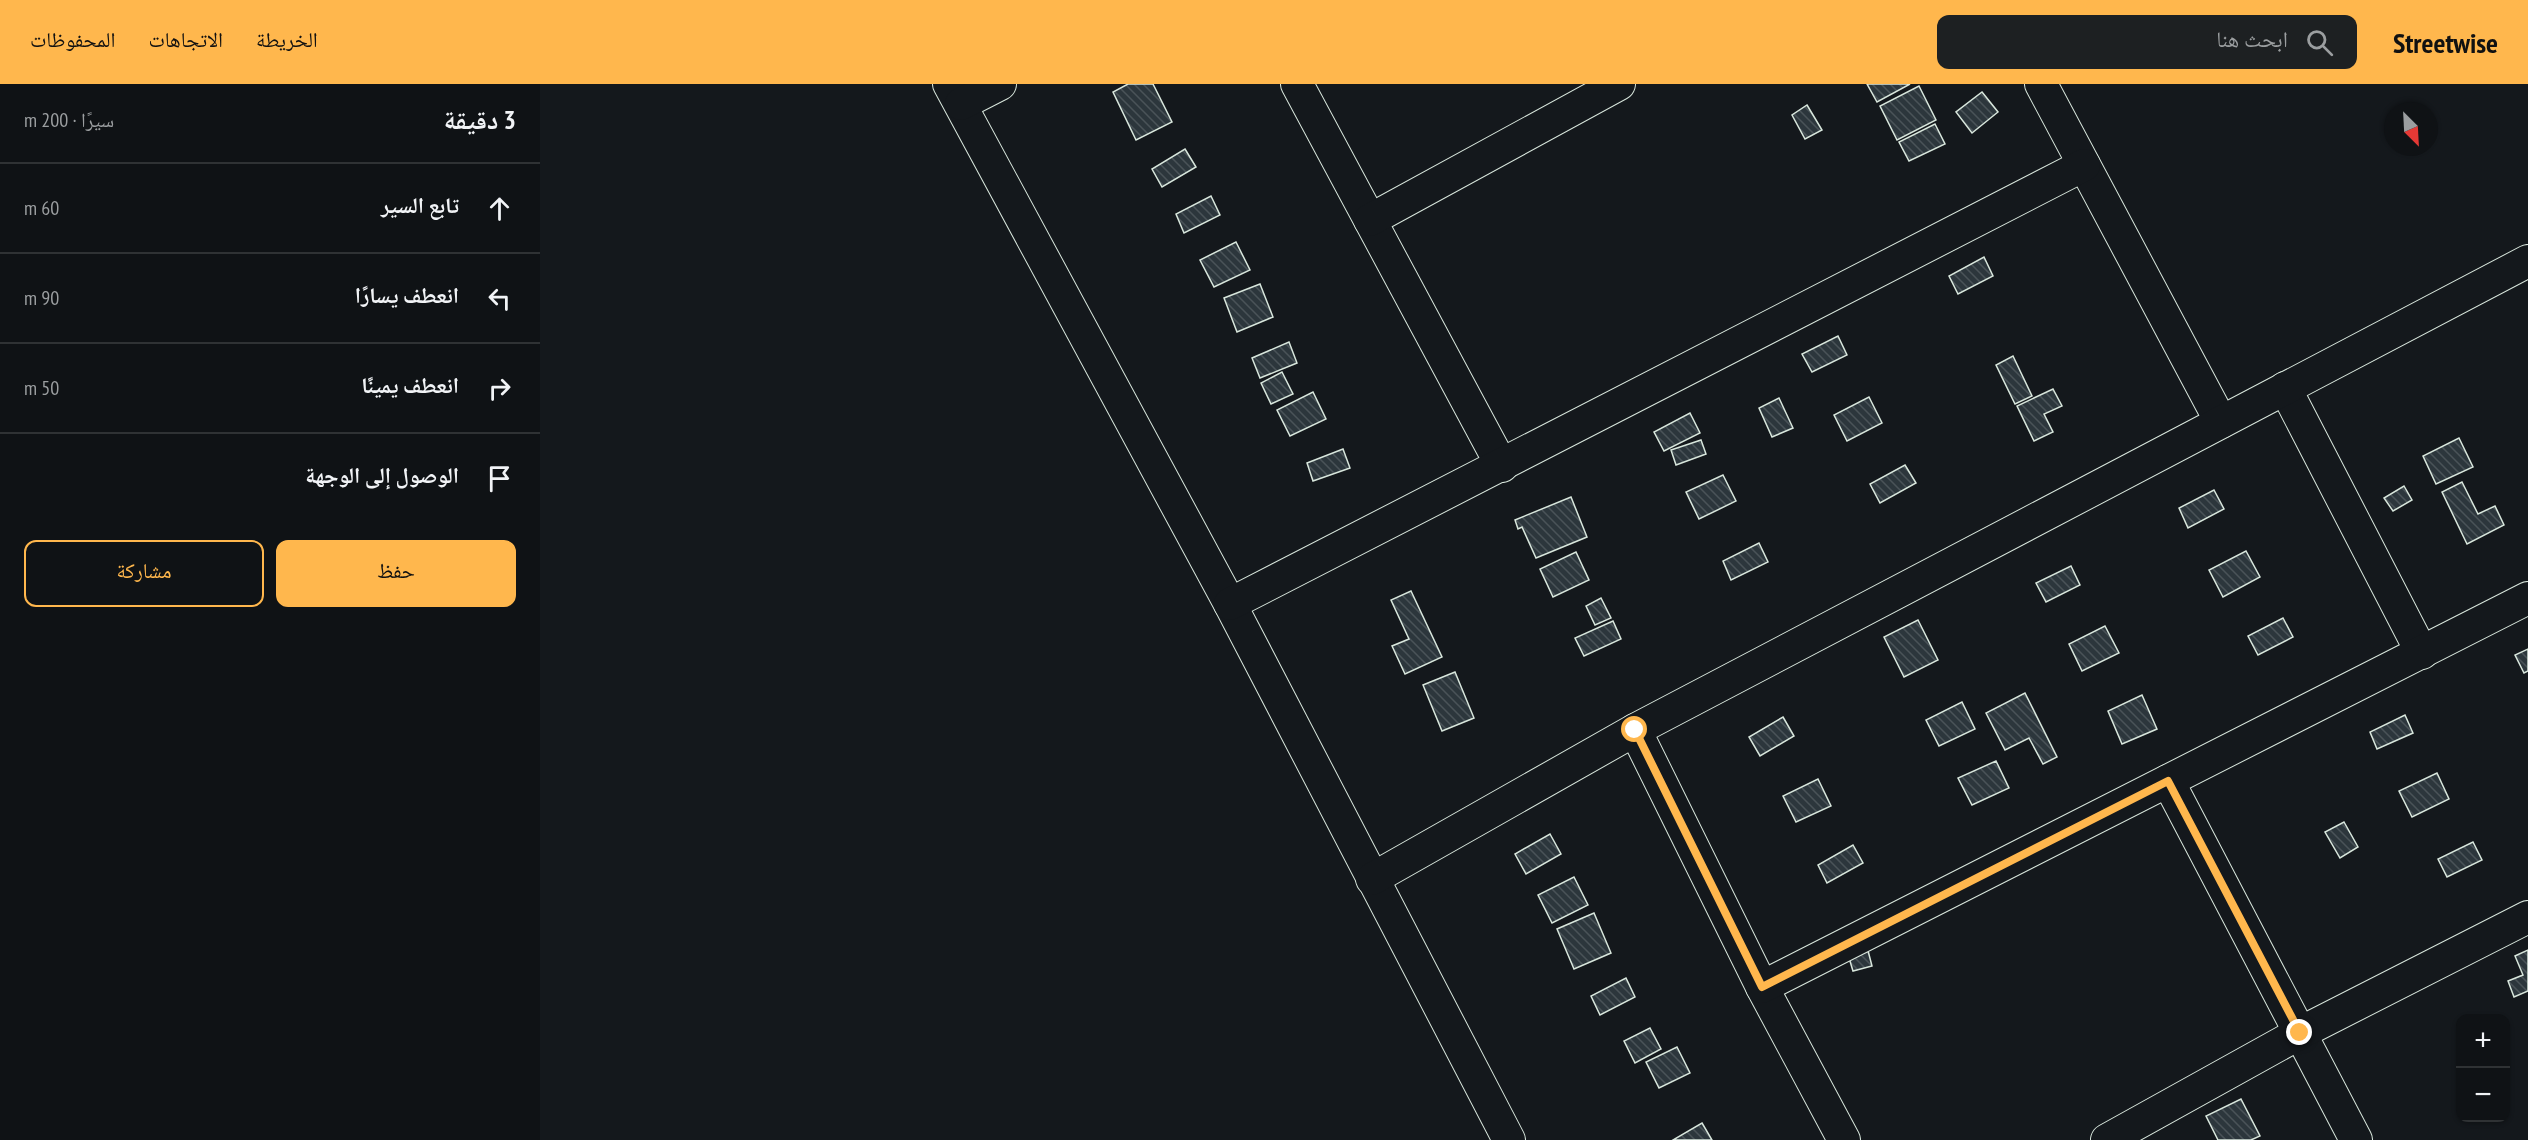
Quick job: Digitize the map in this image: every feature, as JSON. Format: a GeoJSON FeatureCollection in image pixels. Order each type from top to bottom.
{"type":"FeatureCollection","features":[{"type":"Feature","properties":{"kind":"street"},"geometry":{"type":"LineString","coordinates":[[1000,84],[955,94],[1230,604],[1509,1140]]}},
{"type":"Feature","properties":{"kind":"street"},"geometry":{"type":"LineString","coordinates":[[1297,84],[1503,466]]}},
{"type":"Feature","properties":{"kind":"street"},"geometry":{"type":"LineString","coordinates":[[1370,220],[1619,84]]}},
{"type":"Feature","properties":{"kind":"street"},"geometry":{"type":"LineString","coordinates":[[2041,84],[2221,422]]}},
{"type":"Feature","properties":{"kind":"street"},"geometry":{"type":"LineString","coordinates":[[1230,604],[1503,466],[2084,165]]}},
{"type":"Feature","properties":{"kind":"street"},"geometry":{"type":"LineString","coordinates":[[1372,879],[1635,730],[2528,261]]}},
{"type":"Feature","properties":{"kind":"street"},"geometry":{"type":"LineString","coordinates":[[2285,388],[2422,653]]}},
{"type":"Feature","properties":{"kind":"street"},"geometry":{"type":"LineString","coordinates":[[1762,987],[2528,598]]}},
{"type":"Feature","properties":{"kind":"street"},"geometry":{"type":"LineString","coordinates":[[1635,730],[1762,987],[1844,1140]]}},
{"type":"Feature","properties":{"kind":"street"},"geometry":{"type":"LineString","coordinates":[[2168,781],[2356,1140]]}},
{"type":"Feature","properties":{"kind":"street"},"geometry":{"type":"LineString","coordinates":[[2107,1140],[2300,1033],[2528,917]]}},
{"type":"Feature","properties":{"kind":"building"},"geometry":{"type":"Polygon","coordinates":[[[1128,84],[1153,84],[1172,122],[1136,140],[1113,92],[1128,84]]]}},
{"type":"Feature","properties":{"kind":"building"},"geometry":{"type":"Polygon","coordinates":[[[1867,84],[1910,84],[1877,102],[1867,84]]]}},
{"type":"Feature","properties":{"kind":"building"},"geometry":{"type":"Polygon","coordinates":[[[1919,86],[1936,120],[1897,140],[1880,106],[1919,86]]]}},
{"type":"Feature","properties":{"kind":"building"},"geometry":{"type":"Polygon","coordinates":[[[1982,92],[1998,112],[1972,133],[1956,112],[1982,92]]]}},
{"type":"Feature","properties":{"kind":"building"},"geometry":{"type":"Polygon","coordinates":[[[1807,105],[1822,130],[1805,139],[1792,115],[1807,105]]]}},
{"type":"Feature","properties":{"kind":"building"},"geometry":{"type":"Polygon","coordinates":[[[1935,124],[1945,144],[1909,161],[1899,142],[1935,124]]]}},
{"type":"Feature","properties":{"kind":"building"},"geometry":{"type":"Polygon","coordinates":[[[1185,149],[1196,167],[1162,187],[1152,169],[1185,149]]]}},
{"type":"Feature","properties":{"kind":"building"},"geometry":{"type":"Polygon","coordinates":[[[1211,196],[1220,215],[1184,233],[1176,214],[1211,196]]]}},
{"type":"Feature","properties":{"kind":"building"},"geometry":{"type":"Polygon","coordinates":[[[1236,242],[1250,270],[1214,287],[1200,260],[1236,242]]]}},
{"type":"Feature","properties":{"kind":"building"},"geometry":{"type":"Polygon","coordinates":[[[1984,257],[1993,276],[1958,294],[1949,276],[1984,257]]]}},
{"type":"Feature","properties":{"kind":"building"},"geometry":{"type":"Polygon","coordinates":[[[1260,284],[1273,317],[1237,332],[1224,298],[1260,284]]]}},
{"type":"Feature","properties":{"kind":"building"},"geometry":{"type":"Polygon","coordinates":[[[1838,336],[1847,355],[1812,372],[1802,354],[1838,336]]]}},
{"type":"Feature","properties":{"kind":"building"},"geometry":{"type":"Polygon","coordinates":[[[1289,342],[1297,363],[1260,378],[1252,358],[1289,342]]]}},
{"type":"Feature","properties":{"kind":"building"},"geometry":{"type":"Polygon","coordinates":[[[2013,356],[2032,396],[2015,404],[1996,365],[2013,356]]]}},
{"type":"Feature","properties":{"kind":"building"},"geometry":{"type":"Polygon","coordinates":[[[1282,372],[1293,394],[1271,404],[1261,383],[1282,372]]]}},
{"type":"Feature","properties":{"kind":"building"},"geometry":{"type":"Polygon","coordinates":[[[2053,389],[2062,406],[2044,414],[2053,432],[2034,441],[2017,406],[2053,389]]]}},
{"type":"Feature","properties":{"kind":"building"},"geometry":{"type":"Polygon","coordinates":[[[1313,392],[1326,419],[1290,436],[1277,410],[1313,392]]]}},
{"type":"Feature","properties":{"kind":"building"},"geometry":{"type":"Polygon","coordinates":[[[1869,397],[1882,423],[1847,441],[1834,415],[1869,397]]]}},
{"type":"Feature","properties":{"kind":"building"},"geometry":{"type":"Polygon","coordinates":[[[1779,398],[1793,428],[1772,437],[1759,408],[1779,398]]]}},
{"type":"Feature","properties":{"kind":"building"},"geometry":{"type":"Polygon","coordinates":[[[1690,413],[1700,433],[1664,451],[1654,432],[1690,413]]]}},
{"type":"Feature","properties":{"kind":"building"},"geometry":{"type":"Polygon","coordinates":[[[2459,438],[2473,467],[2436,484],[2423,456],[2459,438]]]}},
{"type":"Feature","properties":{"kind":"building"},"geometry":{"type":"Polygon","coordinates":[[[1701,440],[1706,454],[1676,465],[1671,450],[1701,440]]]}},
{"type":"Feature","properties":{"kind":"building"},"geometry":{"type":"Polygon","coordinates":[[[1343,449],[1350,468],[1313,481],[1307,463],[1343,449]]]}},
{"type":"Feature","properties":{"kind":"building"},"geometry":{"type":"Polygon","coordinates":[[[1905,465],[1916,483],[1880,503],[1870,484],[1905,465]]]}},
{"type":"Feature","properties":{"kind":"building"},"geometry":{"type":"Polygon","coordinates":[[[1723,475],[1736,501],[1699,519],[1686,492],[1723,475]]]}},
{"type":"Feature","properties":{"kind":"building"},"geometry":{"type":"Polygon","coordinates":[[[2462,482],[2478,514],[2495,506],[2504,525],[2467,544],[2442,492],[2462,482]]]}},
{"type":"Feature","properties":{"kind":"building"},"geometry":{"type":"Polygon","coordinates":[[[2404,486],[2412,500],[2393,511],[2384,498],[2404,486]]]}},
{"type":"Feature","properties":{"kind":"building"},"geometry":{"type":"Polygon","coordinates":[[[2214,490],[2224,509],[2188,528],[2179,508],[2214,490]]]}},
{"type":"Feature","properties":{"kind":"building"},"geometry":{"type":"Polygon","coordinates":[[[1571,497],[1587,537],[1536,558],[1522,527],[1518,529],[1515,520],[1571,497]]]}},
{"type":"Feature","properties":{"kind":"building"},"geometry":{"type":"Polygon","coordinates":[[[1759,543],[1768,562],[1731,580],[1723,561],[1759,543]]]}},
{"type":"Feature","properties":{"kind":"building"},"geometry":{"type":"Polygon","coordinates":[[[2246,551],[2260,577],[2223,597],[2209,570],[2246,551]]]}},
{"type":"Feature","properties":{"kind":"building"},"geometry":{"type":"Polygon","coordinates":[[[1576,552],[1589,580],[1553,597],[1540,569],[1576,552]]]}},
{"type":"Feature","properties":{"kind":"building"},"geometry":{"type":"Polygon","coordinates":[[[2071,566],[2080,585],[2046,602],[2036,583],[2071,566]]]}},
{"type":"Feature","properties":{"kind":"building"},"geometry":{"type":"Polygon","coordinates":[[[1411,591],[1442,657],[1405,674],[1392,646],[1409,639],[1391,600],[1411,591]]]}},
{"type":"Feature","properties":{"kind":"building"},"geometry":{"type":"Polygon","coordinates":[[[1601,598],[1611,618],[1595,625],[1586,606],[1601,598]]]}},
{"type":"Feature","properties":{"kind":"building"},"geometry":{"type":"Polygon","coordinates":[[[2283,618],[2293,637],[2258,655],[2248,636],[2283,618]]]}},
{"type":"Feature","properties":{"kind":"building"},"geometry":{"type":"Polygon","coordinates":[[[1918,620],[1938,660],[1904,677],[1884,637],[1918,620]]]}},
{"type":"Feature","properties":{"kind":"building"},"geometry":{"type":"Polygon","coordinates":[[[1613,621],[1621,639],[1584,656],[1575,638],[1613,621]]]}},
{"type":"Feature","properties":{"kind":"building"},"geometry":{"type":"Polygon","coordinates":[[[2105,626],[2119,653],[2082,671],[2069,644],[2105,626]]]}},
{"type":"Feature","properties":{"kind":"building"},"geometry":{"type":"Polygon","coordinates":[[[2528,649],[2528,671],[2524,673],[2515,655],[2528,649]]]}},
{"type":"Feature","properties":{"kind":"building"},"geometry":{"type":"Polygon","coordinates":[[[1455,672],[1474,718],[1442,731],[1423,685],[1455,672]]]}},
{"type":"Feature","properties":{"kind":"building"},"geometry":{"type":"Polygon","coordinates":[[[2025,693],[2057,757],[2043,764],[2029,738],[2005,750],[1986,713],[2025,693]]]}},
{"type":"Feature","properties":{"kind":"building"},"geometry":{"type":"Polygon","coordinates":[[[2142,695],[2157,729],[2122,744],[2108,711],[2142,695]]]}},
{"type":"Feature","properties":{"kind":"building"},"geometry":{"type":"Polygon","coordinates":[[[1962,702],[1975,729],[1939,746],[1926,720],[1962,702]]]}},
{"type":"Feature","properties":{"kind":"building"},"geometry":{"type":"Polygon","coordinates":[[[2405,715],[2413,733],[2377,749],[2370,732],[2405,715]]]}},
{"type":"Feature","properties":{"kind":"building"},"geometry":{"type":"Polygon","coordinates":[[[1783,717],[1794,736],[1760,756],[1749,737],[1783,717]]]}},
{"type":"Feature","properties":{"kind":"building"},"geometry":{"type":"Polygon","coordinates":[[[1996,761],[2009,788],[1972,805],[1958,778],[1996,761]]]}},
{"type":"Feature","properties":{"kind":"building"},"geometry":{"type":"Polygon","coordinates":[[[2437,773],[2449,799],[2412,817],[2399,791],[2437,773]]]}},
{"type":"Feature","properties":{"kind":"building"},"geometry":{"type":"Polygon","coordinates":[[[1818,779],[1831,806],[1796,822],[1783,796],[1818,779]]]}},
{"type":"Feature","properties":{"kind":"building"},"geometry":{"type":"Polygon","coordinates":[[[2344,822],[2358,847],[2340,858],[2325,832],[2344,822]]]}},
{"type":"Feature","properties":{"kind":"building"},"geometry":{"type":"Polygon","coordinates":[[[1550,834],[1561,854],[1526,874],[1515,854],[1550,834]]]}},
{"type":"Feature","properties":{"kind":"building"},"geometry":{"type":"Polygon","coordinates":[[[2473,842],[2482,860],[2447,877],[2438,859],[2473,842]]]}},
{"type":"Feature","properties":{"kind":"building"},"geometry":{"type":"Polygon","coordinates":[[[1853,845],[1863,863],[1827,883],[1818,865],[1853,845]]]}},
{"type":"Feature","properties":{"kind":"building"},"geometry":{"type":"Polygon","coordinates":[[[1574,877],[1588,905],[1552,923],[1538,895],[1574,877]]]}},
{"type":"Feature","properties":{"kind":"building"},"geometry":{"type":"Polygon","coordinates":[[[1594,913],[1611,953],[1574,969],[1557,929],[1594,913]]]}},
{"type":"Feature","properties":{"kind":"building"},"geometry":{"type":"Polygon","coordinates":[[[1866,943],[1872,966],[1853,971],[1846,948],[1866,943]]]}},
{"type":"Feature","properties":{"kind":"building"},"geometry":{"type":"Polygon","coordinates":[[[2528,950],[2528,991],[2514,997],[2508,981],[2523,975],[2515,956],[2528,950]]]}},
{"type":"Feature","properties":{"kind":"building"},"geometry":{"type":"Polygon","coordinates":[[[1626,978],[1635,997],[1600,1015],[1591,996],[1626,978]]]}},
{"type":"Feature","properties":{"kind":"building"},"geometry":{"type":"Polygon","coordinates":[[[1650,1028],[1661,1049],[1635,1063],[1624,1041],[1650,1028]]]}},
{"type":"Feature","properties":{"kind":"building"},"geometry":{"type":"Polygon","coordinates":[[[1677,1047],[1690,1073],[1659,1088],[1646,1062],[1677,1047]]]}},
{"type":"Feature","properties":{"kind":"building"},"geometry":{"type":"Polygon","coordinates":[[[2241,1099],[2260,1136],[2251,1140],[2218,1140],[2206,1116],[2241,1099]]]}},
{"type":"Feature","properties":{"kind":"building"},"geometry":{"type":"Polygon","coordinates":[[[1702,1123],[1712,1140],[1673,1140],[1702,1123]]]}},
{"type":"Feature","properties":{"kind":"route"},"geometry":{"type":"LineString","coordinates":[[1635,730],[1762,987],[2168,781],[2300,1033]]}}]}
